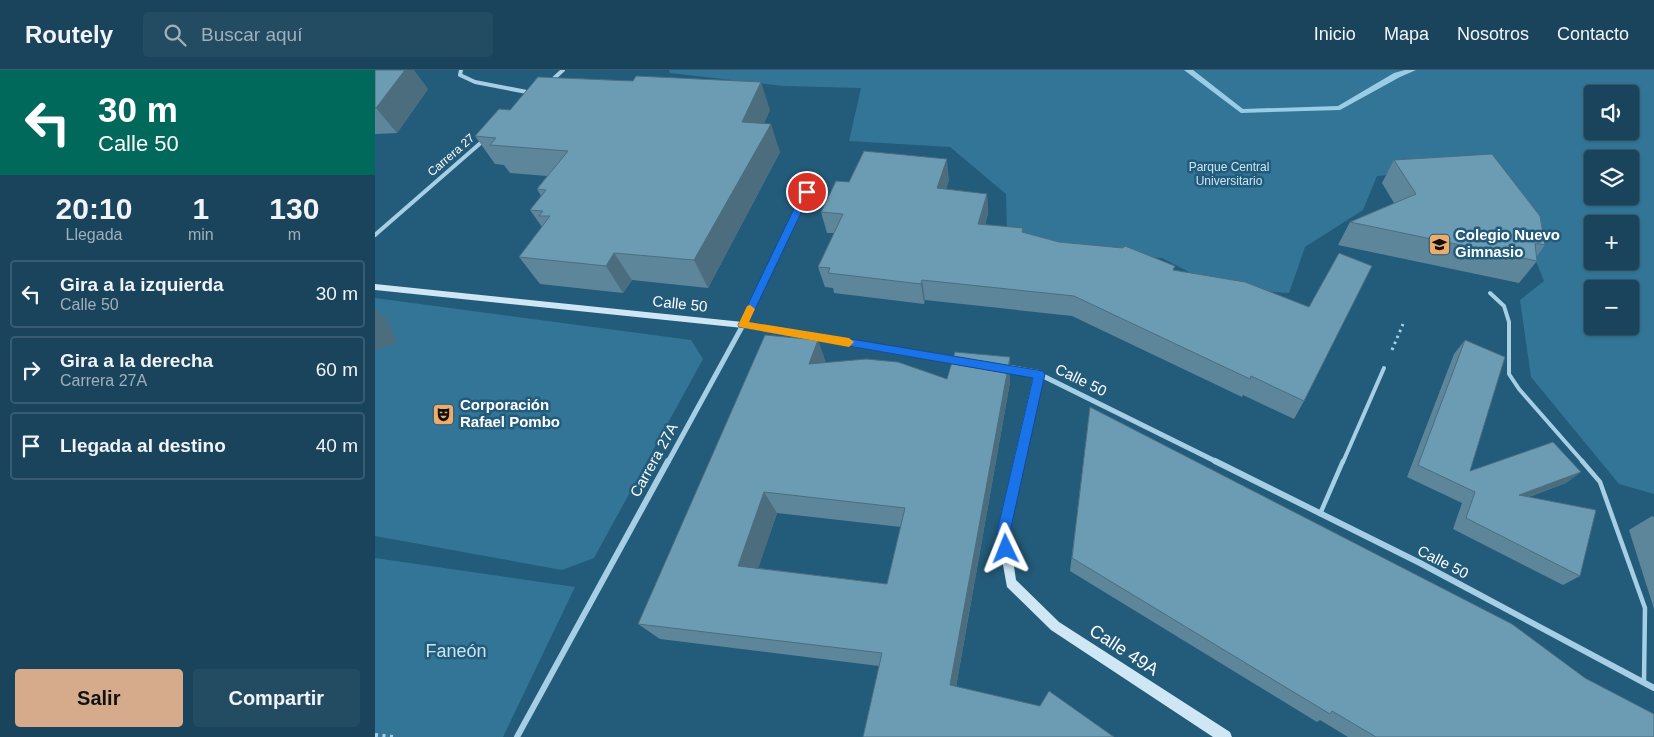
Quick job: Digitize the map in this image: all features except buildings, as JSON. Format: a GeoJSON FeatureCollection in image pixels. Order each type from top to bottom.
{"type":"FeatureCollection","features":[{"type":"Feature","properties":{"kind":"main road","name":"Calle 50"},"geometry":{"type":"LineString","coordinates":[[375,287],[743,325],[972,363]]}},
{"type":"Feature","properties":{"kind":"main road","name":"Calle 50"},"geometry":{"type":"LineString","coordinates":[[991,366],[1039,374]]}},
{"type":"Feature","properties":{"kind":"main road","name":"Calle 49A"},"geometry":{"type":"LineString","coordinates":[[1039,374],[1003,532],[1011,583],[1055,626],[1225,737]]}},
{"type":"Feature","properties":{"kind":"street"},"geometry":{"type":"LineString","coordinates":[[461,70],[460,75],[475,82],[537,94],[530,100]]}},
{"type":"Feature","properties":{"kind":"street"},"geometry":{"type":"LineString","coordinates":[[544,88],[563,70]]}},
{"type":"Feature","properties":{"kind":"street","name":"Carrera 27"},"geometry":{"type":"LineString","coordinates":[[375,235],[486,139]]}},
{"type":"Feature","properties":{"kind":"street","name":"Carrera 27A"},"geometry":{"type":"LineString","coordinates":[[517,737],[743,325],[807,192]]}},
{"type":"Feature","properties":{"kind":"street","name":"Calle 50"},"geometry":{"type":"LineString","coordinates":[[1039,374],[1320,514],[1579,647],[1654,688]]}},
{"type":"Feature","properties":{"kind":"lane"},"geometry":{"type":"LineString","coordinates":[[1490,293],[1504,306],[1509,322],[1509,374],[1519,389],[1600,482],[1645,608],[1644,684]]}},
{"type":"Feature","properties":{"kind":"lane"},"geometry":{"type":"LineString","coordinates":[[1320,514],[1383,368]]}},
{"type":"Feature","properties":{"kind":"path"},"geometry":{"type":"LineString","coordinates":[[375,735],[393,737]]}},
{"type":"Feature","properties":{"kind":"green space","name":"Parque Central Universitario"},"geometry":{"type":"Polygon","coordinates":[[[669,70],[1654,70],[1654,494],[1619,484],[1531,377],[1520,300],[1544,281],[1497,165],[1377,176],[1363,210],[1305,247],[1289,293],[1222,289],[1162,258],[1129,256],[1104,261],[1007,230],[1006,194],[950,147],[849,141],[861,88],[783,86],[670,73],[669,70]]]}},
{"type":"Feature","properties":{"kind":"green space"},"geometry":{"type":"Polygon","coordinates":[[[375,298],[691,340],[703,359],[594,558],[562,570],[375,536],[375,298]]]}},
{"type":"Feature","properties":{"kind":"green space","name":"Faneón"},"geometry":{"type":"Polygon","coordinates":[[[375,558],[575,587],[503,737],[375,737],[375,558]]]}},
{"type":"Feature","properties":{"kind":"waterway"},"geometry":{"type":"LineString","coordinates":[[1188,70],[1241,111],[1340,108],[1397,75],[1412,70]]}},
{"type":"Feature","properties":{"kind":"slow traffic"},"geometry":{"type":"LineString","coordinates":[[750,309],[743,325],[849,342]]}},
{"type":"Feature","properties":{"kind":"place","name":"Colegio Nuevo Gimnasio"},"geometry":{"type":"Point","coordinates":[1439,244]}},
{"type":"Feature","properties":{"kind":"place","name":"Corporación Rafael Pombo"},"geometry":{"type":"Point","coordinates":[444,414]}},
{"type":"Feature","properties":{"kind":"route"},"geometry":{"type":"LineString","coordinates":[[807,192],[743,325],[1039,374],[1003,532],[1006,549]]}}]}
